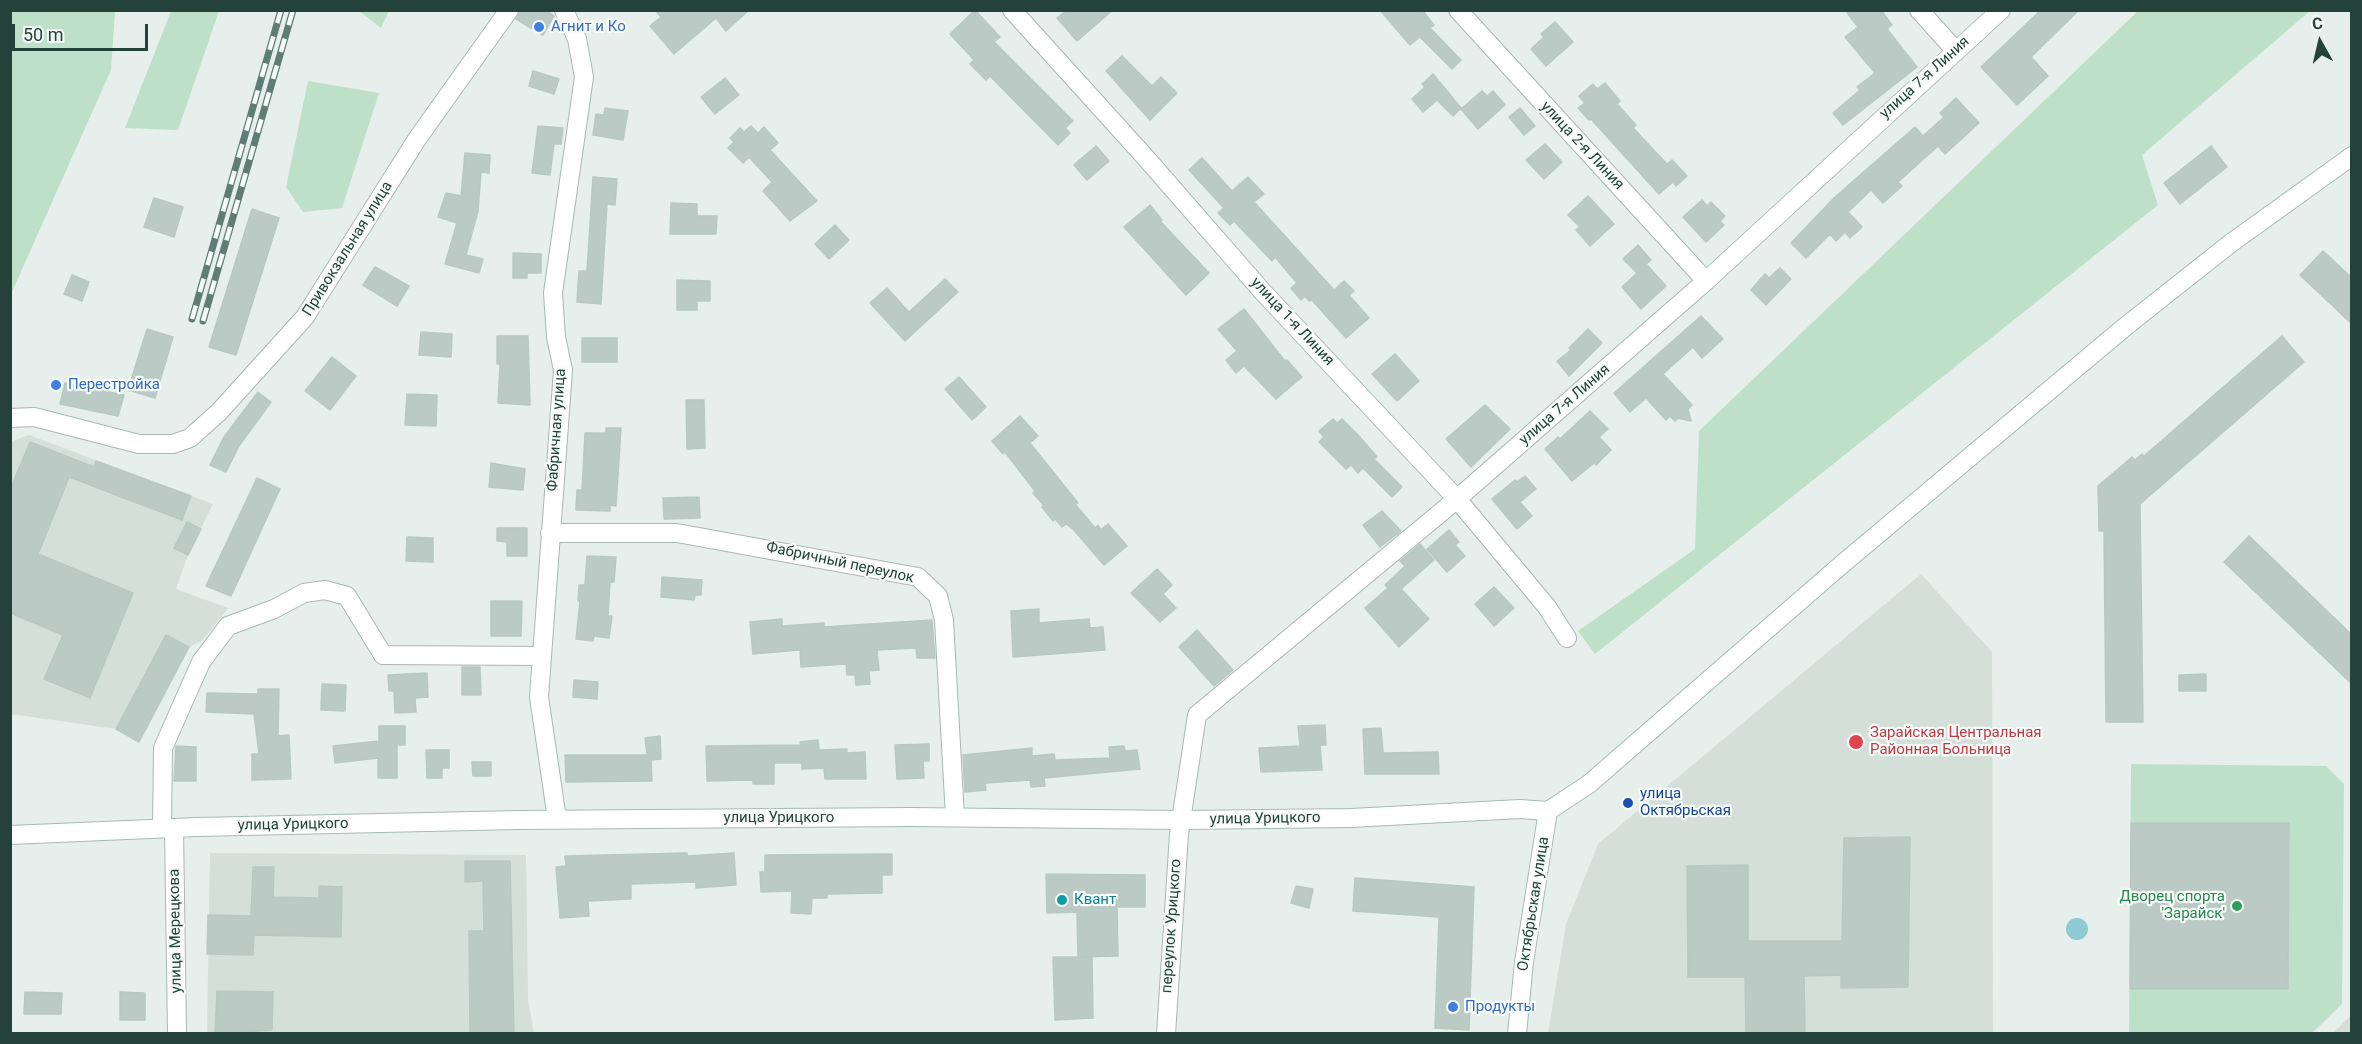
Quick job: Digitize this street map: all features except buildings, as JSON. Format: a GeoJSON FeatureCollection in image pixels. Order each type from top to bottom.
{"type":"FeatureCollection","features":[{"type":"Feature","properties":{"kind":"street","name":"Привокзальная улица"},"geometry":{"type":"LineString","coordinates":[[10,418],[34,417],[139,444],[173,444],[190,438],[219,412],[305,317],[417,139],[509,10]]}},
{"type":"Feature","properties":{"kind":"street","name":"Фабричная улица"},"geometry":{"type":"LineString","coordinates":[[557,819],[539,697],[540,656],[563,370],[556,337],[553,293],[584,77],[577,39],[564,10]]}},
{"type":"Feature","properties":{"kind":"street","name":"улица 1-я Линия"},"geometry":{"type":"LineString","coordinates":[[1012,10],[1262,291],[1457,500],[1547,607],[1567,638]]}},
{"type":"Feature","properties":{"kind":"street","name":"улица 2-я Линия"},"geometry":{"type":"LineString","coordinates":[[1458,10],[1706,281]]}},
{"type":"Feature","properties":{"kind":"street"},"geometry":{"type":"LineString","coordinates":[[1919,10],[1955,50]]}},
{"type":"Feature","properties":{"kind":"street","name":"улица 7-я Линия"},"geometry":{"type":"LineString","coordinates":[[1182,820],[1197,715],[1457,500],[1706,281],[2001,10]]}},
{"type":"Feature","properties":{"kind":"street"},"geometry":{"type":"LineString","coordinates":[[1548,811],[1589,784],[1840,567],[2126,326],[2255,225],[2347,166]]}},
{"type":"Feature","properties":{"kind":"street","name":"Фабричный переулок"},"geometry":{"type":"LineString","coordinates":[[550,533],[677,533],[918,577],[938,596],[944,620],[956,817]]}},
{"type":"Feature","properties":{"kind":"street","name":"улица Мерецкова"},"geometry":{"type":"LineString","coordinates":[[177,1034],[163,748],[201,662],[228,626],[274,609],[304,593],[325,590],[347,596],[383,655],[540,656]]}},
{"type":"Feature","properties":{"kind":"street","name":"улица Урицкого"},"geometry":{"type":"LineString","coordinates":[[10,835],[168,828],[557,819],[956,817],[1182,820],[1351,818],[1520,809],[1548,811]]}},
{"type":"Feature","properties":{"kind":"street","name":"Октябрьская улица"},"geometry":{"type":"LineString","coordinates":[[1517,1034],[1524,962],[1548,811]]}},
{"type":"Feature","properties":{"kind":"street","name":"переулок Урицкого"},"geometry":{"type":"LineString","coordinates":[[1166,1034],[1182,820]]}},
{"type":"Feature","properties":{"kind":"shaded area"},"geometry":{"type":"Polygon","coordinates":[[[29,435],[213,504],[188,555],[176,589],[228,608],[202,641],[189,647],[139,742],[116,729],[11,714],[10,442],[29,435]]]}},
{"type":"Feature","properties":{"kind":"shaded area","name":"Зарайская Центральная Районная Больница"},"geometry":{"type":"Polygon","coordinates":[[[1921,574],[1992,652],[1993,1033],[1548,1034],[1566,924],[1598,844],[1921,574]]]}},
{"type":"Feature","properties":{"kind":"shaded area"},"geometry":{"type":"Polygon","coordinates":[[[210,853],[526,855],[528,999],[534,1033],[207,1034],[210,853]]]}},
{"type":"Feature","properties":{"kind":"shaded area"},"geometry":{"type":"Polygon","coordinates":[[[2351,1015],[2351,1033],[2333,1033],[2351,1015]]]}},
{"type":"Feature","properties":{"kind":"green space"},"geometry":{"type":"Polygon","coordinates":[[[11,10],[115,11],[111,70],[11,294],[11,10]]]}},
{"type":"Feature","properties":{"kind":"green space"},"geometry":{"type":"Polygon","coordinates":[[[171,11],[219,11],[178,130],[125,128],[171,11]]]}},
{"type":"Feature","properties":{"kind":"green space"},"geometry":{"type":"Polygon","coordinates":[[[359,11],[389,11],[381,28],[359,11]]]}},
{"type":"Feature","properties":{"kind":"green space"},"geometry":{"type":"Polygon","coordinates":[[[2138,11],[2310,11],[2142,155],[2158,205],[1595,654],[1578,631],[1695,549],[1699,431],[2138,11]]]}},
{"type":"Feature","properties":{"kind":"green space"},"geometry":{"type":"Polygon","coordinates":[[[308,81],[379,93],[342,208],[303,212],[286,187],[308,81]]]}},
{"type":"Feature","properties":{"kind":"green space","name":"Дворец спорта 'Зарайск'"},"geometry":{"type":"Polygon","coordinates":[[[2131,764],[2326,766],[2344,784],[2342,1004],[2312,1033],[2129,1034],[2131,764]]]}},
{"type":"Feature","properties":{"kind":"water"},"geometry":{"type":"Polygon","coordinates":[[[2077,918],[2085,921],[2088,929],[2085,937],[2077,940],[2069,937],[2066,929],[2069,921],[2077,918]]]}},
{"type":"Feature","properties":{"kind":"railway"},"geometry":{"type":"LineString","coordinates":[[192,319],[281,10]]}},
{"type":"Feature","properties":{"kind":"railway"},"geometry":{"type":"LineString","coordinates":[[203,321],[293,10]]}},
{"type":"Feature","properties":{"kind":"place","name":"Агнит и Ко"},"geometry":{"type":"Point","coordinates":[539,27]}},
{"type":"Feature","properties":{"kind":"place","name":"Перестройка"},"geometry":{"type":"Point","coordinates":[56,385]}},
{"type":"Feature","properties":{"kind":"place","name":"Зарайская Центральная Районная Больница"},"geometry":{"type":"Point","coordinates":[1856,742]}},
{"type":"Feature","properties":{"kind":"place","name":"улица Октябрьская"},"geometry":{"type":"Point","coordinates":[1628,803]}},
{"type":"Feature","properties":{"kind":"place","name":"Квант"},"geometry":{"type":"Point","coordinates":[1062,900]}},
{"type":"Feature","properties":{"kind":"place","name":"Дворец спорта 'Зарайск'"},"geometry":{"type":"Point","coordinates":[2237,906]}},
{"type":"Feature","properties":{"kind":"place","name":"Продукты"},"geometry":{"type":"Point","coordinates":[1453,1007]}}]}
